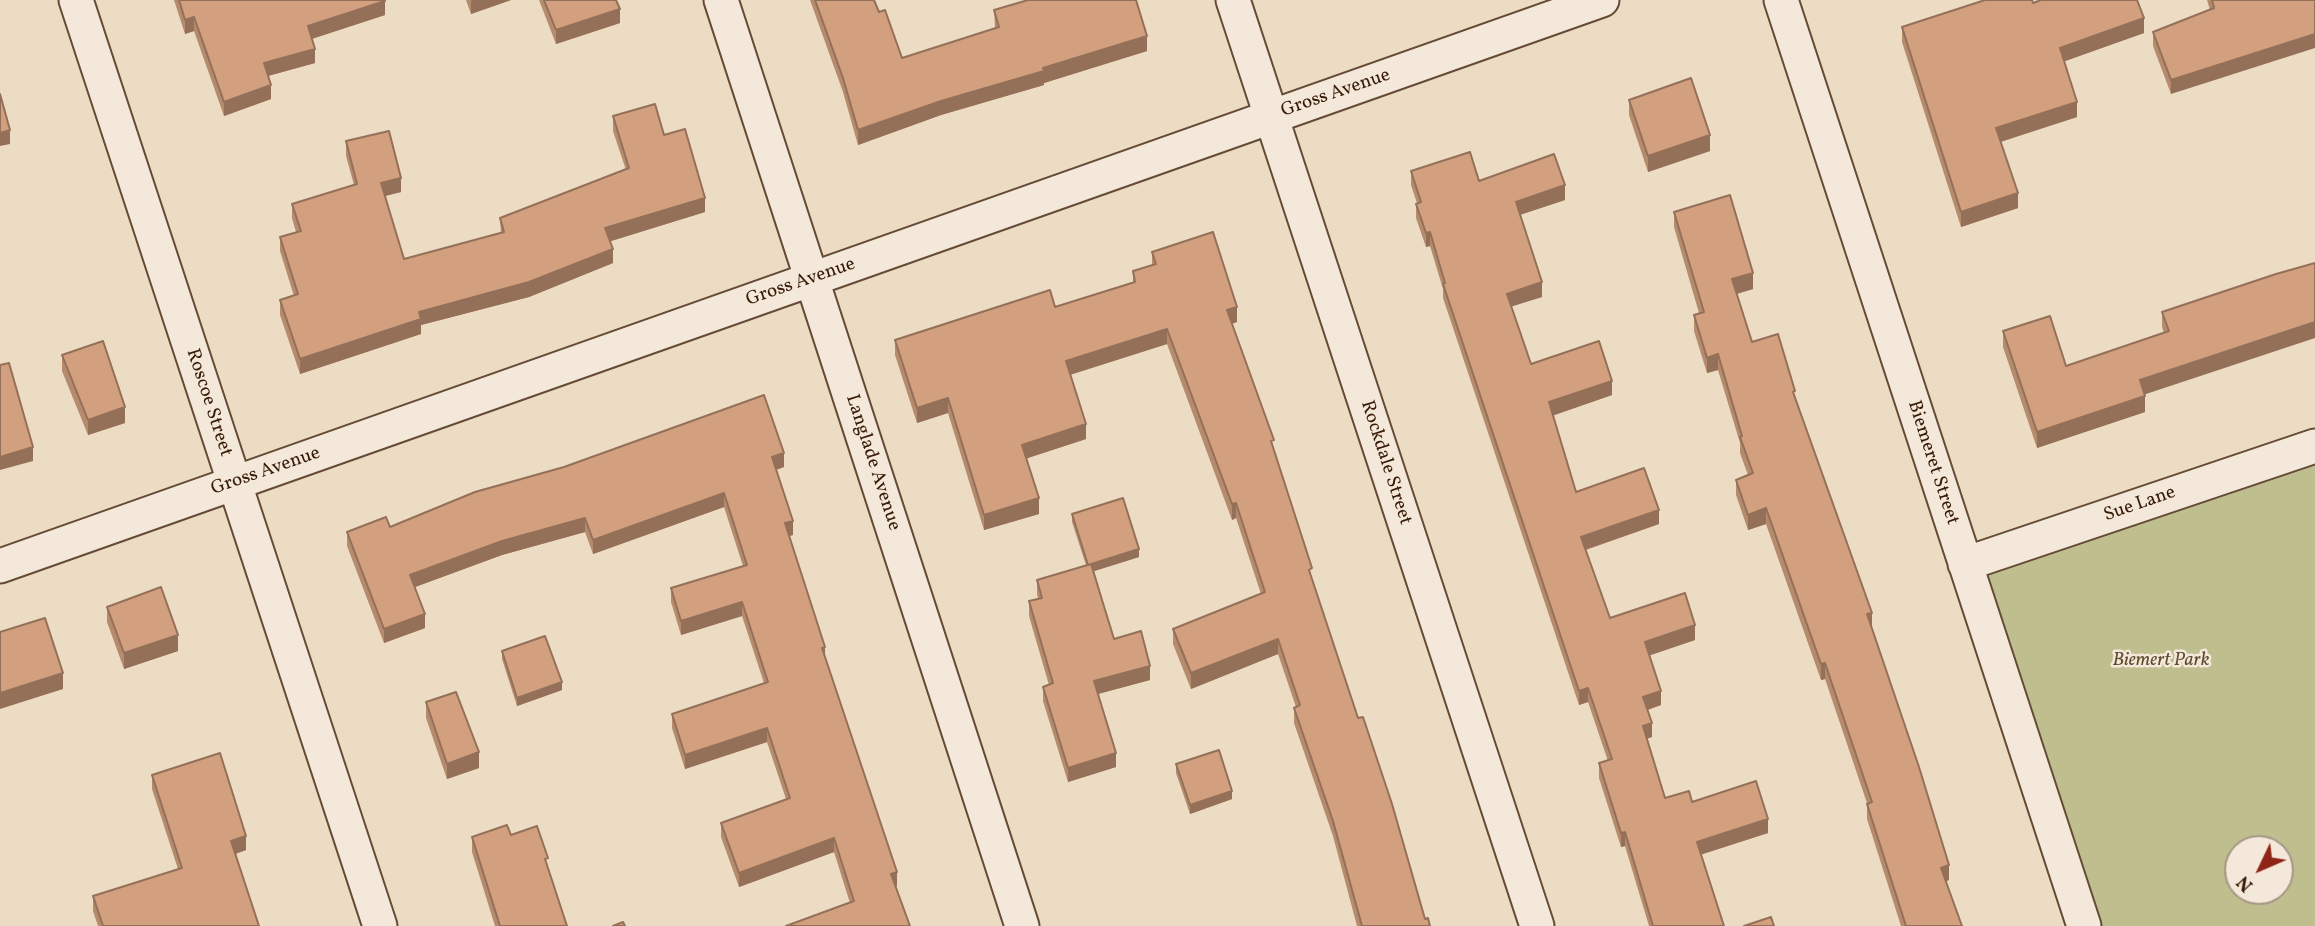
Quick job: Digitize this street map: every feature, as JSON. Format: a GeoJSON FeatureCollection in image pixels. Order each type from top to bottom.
{"type":"FeatureCollection","features":[{"type":"Feature","properties":{"kind":"street","name":"Roscoe Street"},"geometry":{"type":"LineString","coordinates":[[76,0],[380,926]]}},
{"type":"Feature","properties":{"kind":"street","name":"Langlade Avenue"},"geometry":{"type":"LineString","coordinates":[[721,0],[1022,926]]}},
{"type":"Feature","properties":{"kind":"street","name":"Rockdale Street"},"geometry":{"type":"LineString","coordinates":[[1233,0],[1537,926]]}},
{"type":"Feature","properties":{"kind":"street","name":"Gross Avenue"},"geometry":{"type":"LineString","coordinates":[[0,566],[1602,0]]}},
{"type":"Feature","properties":{"kind":"street","name":"Biemeret Street"},"geometry":{"type":"LineString","coordinates":[[1781,0],[2084,926]]}},
{"type":"Feature","properties":{"kind":"street","name":"Sue Lane"},"geometry":{"type":"LineString","coordinates":[[1965,564],[2315,446]]}},
{"type":"Feature","properties":{"kind":"green space","name":"Biemert Park"},"geometry":{"type":"Polygon","coordinates":[[[2315,446],[2315,926],[2084,926],[1965,564],[2315,446]]]}},
{"type":"Feature","properties":{"kind":"building"},"geometry":{"type":"Polygon","coordinates":[[[179,0],[385,1],[308,26],[315,49],[264,63],[271,85],[224,102],[194,17],[185,20],[179,0]]]}},
{"type":"Feature","properties":{"kind":"building"},"geometry":{"type":"Polygon","coordinates":[[[544,0],[616,0],[620,9],[556,30],[544,0]]]}},
{"type":"Feature","properties":{"kind":"building"},"geometry":{"type":"Polygon","coordinates":[[[815,0],[874,0],[879,12],[885,10],[902,58],[999,27],[994,10],[1028,0],[1136,0],[1147,36],[858,130],[815,0]]]}},
{"type":"Feature","properties":{"kind":"building"},"geometry":{"type":"Polygon","coordinates":[[[1985,0],[2032,0],[2033,3],[2041,0],[2137,0],[2144,18],[2060,48],[2077,102],[1996,128],[2018,193],[1961,212],[1902,27],[1985,0]]]}},
{"type":"Feature","properties":{"kind":"building"},"geometry":{"type":"Polygon","coordinates":[[[2212,0],[2315,0],[2315,34],[2171,80],[2153,32],[2214,8],[2212,0]]]}},
{"type":"Feature","properties":{"kind":"building"},"geometry":{"type":"Polygon","coordinates":[[[1691,78],[1710,135],[1648,156],[1629,100],[1691,78]]]}},
{"type":"Feature","properties":{"kind":"building"},"geometry":{"type":"Polygon","coordinates":[[[0,94],[10,130],[0,133],[0,94]]]}},
{"type":"Feature","properties":{"kind":"building"},"geometry":{"type":"Polygon","coordinates":[[[655,104],[664,135],[685,129],[705,198],[605,228],[613,249],[529,282],[419,312],[421,319],[300,359],[280,300],[298,294],[280,237],[301,231],[292,204],[357,184],[346,141],[389,131],[401,178],[381,183],[404,259],[504,232],[500,218],[629,168],[613,116],[655,104]]]}},
{"type":"Feature","properties":{"kind":"building"},"geometry":{"type":"Polygon","coordinates":[[[1470,152],[1479,181],[1554,154],[1565,185],[1516,202],[1542,282],[1507,294],[1531,364],[1599,341],[1612,381],[1549,402],[1576,492],[1644,468],[1659,510],[1581,537],[1610,618],[1685,593],[1695,625],[1645,642],[1661,691],[1643,697],[1652,723],[1643,726],[1665,798],[1689,791],[1692,802],[1756,781],[1768,819],[1697,842],[1724,926],[1653,926],[1625,832],[1621,833],[1599,763],[1612,759],[1588,688],[1579,691],[1443,284],[1445,283],[1430,232],[1426,233],[1416,204],[1421,202],[1411,171],[1470,152]]]}},
{"type":"Feature","properties":{"kind":"building"},"geometry":{"type":"Polygon","coordinates":[[[1730,195],[1753,273],[1732,279],[1752,342],[1778,334],[1795,391],[1793,392],[1872,613],[1867,614],[1949,865],[1941,868],[1962,926],[1906,926],[1867,804],[1872,802],[1825,663],[1821,664],[1766,508],[1748,515],[1736,480],[1753,473],[1740,437],[1742,436],[1718,354],[1707,358],[1694,315],[1704,312],[1674,212],[1730,195]]]}},
{"type":"Feature","properties":{"kind":"building"},"geometry":{"type":"Polygon","coordinates":[[[1213,232],[1237,307],[1227,310],[1274,440],[1271,441],[1312,568],[1309,570],[1358,718],[1363,717],[1392,804],[1425,919],[1428,918],[1430,926],[1362,926],[1333,821],[1294,708],[1300,705],[1278,639],[1191,673],[1173,629],[1265,592],[1236,503],[1232,504],[1167,329],[1066,361],[1086,424],[1022,445],[1039,498],[984,515],[948,398],[917,408],[895,340],[1050,290],[1055,307],[1135,282],[1133,271],[1156,264],[1152,252],[1213,232]]]}},
{"type":"Feature","properties":{"kind":"building"},"geometry":{"type":"Polygon","coordinates":[[[2315,263],[2315,322],[2140,380],[2145,396],[2037,432],[2003,331],[2050,316],[2066,366],[2169,331],[2162,312],[2315,263]]]}},
{"type":"Feature","properties":{"kind":"building"},"geometry":{"type":"Polygon","coordinates":[[[103,341],[125,407],[88,420],[62,355],[103,341]]]}},
{"type":"Feature","properties":{"kind":"building"},"geometry":{"type":"Polygon","coordinates":[[[9,363],[33,447],[0,457],[0,365],[9,363]]]}},
{"type":"Feature","properties":{"kind":"building"},"geometry":{"type":"Polygon","coordinates":[[[764,395],[784,453],[772,457],[793,521],[785,523],[825,647],[822,648],[897,872],[891,874],[910,926],[786,926],[854,901],[834,838],[739,873],[721,823],[790,798],[767,728],[685,755],[672,714],[768,682],[742,602],[681,621],[671,588],[747,565],[724,493],[593,540],[585,518],[502,541],[410,575],[425,614],[384,629],[347,532],[386,517],[390,527],[475,492],[564,467],[764,395]]]}},
{"type":"Feature","properties":{"kind":"building"},"geometry":{"type":"Polygon","coordinates":[[[1123,498],[1139,549],[1088,565],[1072,514],[1123,498]]]}},
{"type":"Feature","properties":{"kind":"building"},"geometry":{"type":"Polygon","coordinates":[[[1091,564],[1114,639],[1141,631],[1150,666],[1094,681],[1116,753],[1068,768],[1043,687],[1053,683],[1029,601],[1042,598],[1037,580],[1091,564]]]}},
{"type":"Feature","properties":{"kind":"building"},"geometry":{"type":"Polygon","coordinates":[[[161,587],[178,635],[124,653],[107,607],[161,587]]]}},
{"type":"Feature","properties":{"kind":"building"},"geometry":{"type":"Polygon","coordinates":[[[45,618],[63,673],[0,693],[0,632],[45,618]]]}},
{"type":"Feature","properties":{"kind":"building"},"geometry":{"type":"Polygon","coordinates":[[[545,636],[562,682],[517,698],[502,651],[545,636]]]}},
{"type":"Feature","properties":{"kind":"building"},"geometry":{"type":"Polygon","coordinates":[[[456,692],[479,752],[447,764],[426,702],[456,692]]]}},
{"type":"Feature","properties":{"kind":"building"},"geometry":{"type":"Polygon","coordinates":[[[1219,750],[1232,791],[1190,805],[1176,764],[1219,750]]]}},
{"type":"Feature","properties":{"kind":"building"},"geometry":{"type":"Polygon","coordinates":[[[220,753],[246,836],[231,841],[259,926],[103,926],[93,896],[182,868],[152,775],[220,753]]]}},
{"type":"Feature","properties":{"kind":"building"},"geometry":{"type":"Polygon","coordinates":[[[507,825],[511,835],[537,826],[567,926],[500,926],[472,837],[507,825]]]}},
{"type":"Feature","properties":{"kind":"building"},"geometry":{"type":"Polygon","coordinates":[[[1771,917],[1774,926],[1744,926],[1771,917]]]}}]}
